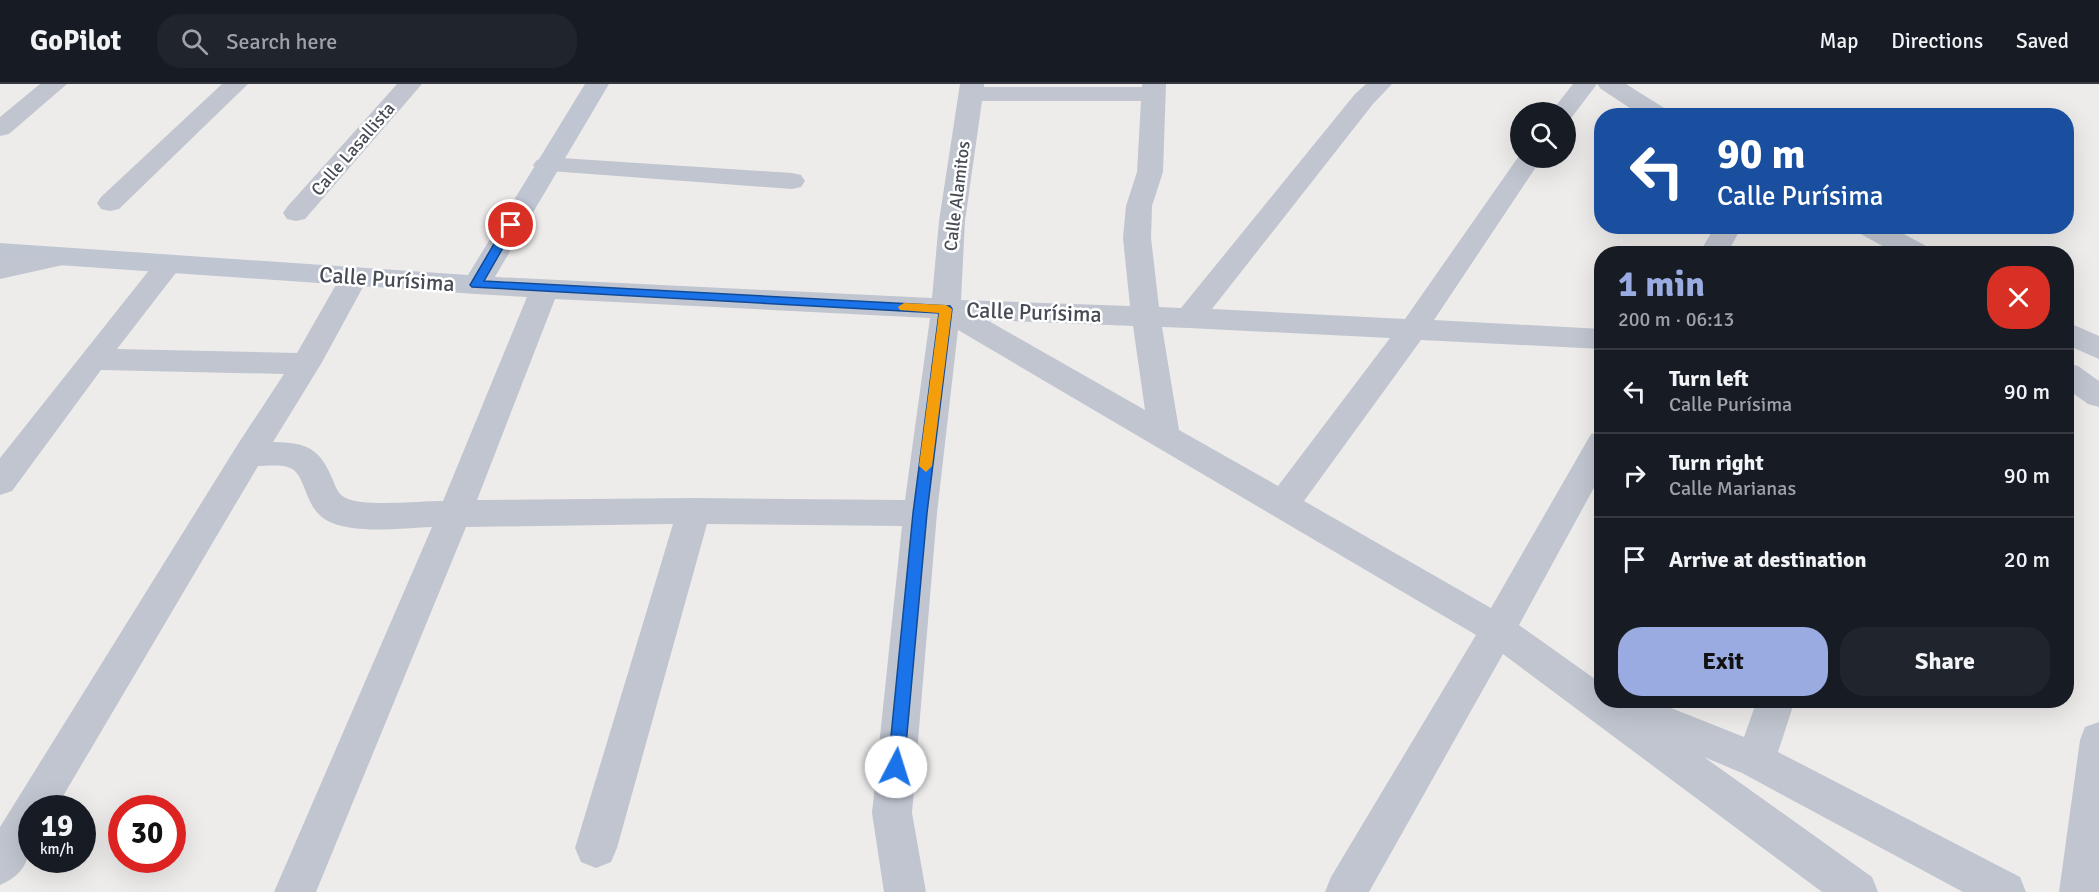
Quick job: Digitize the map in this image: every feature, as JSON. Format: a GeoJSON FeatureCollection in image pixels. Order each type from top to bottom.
{"type":"FeatureCollection","features":[{"type":"Feature","properties":{"kind":"street"},"geometry":{"type":"LineString","coordinates":[[0,129],[55,84]]}},
{"type":"Feature","properties":{"kind":"street"},"geometry":{"type":"LineString","coordinates":[[110,202],[236,84]]}},
{"type":"Feature","properties":{"kind":"street","name":"Calle Lasallista"},"geometry":{"type":"LineString","coordinates":[[296,213],[410,84]]}},
{"type":"Feature","properties":{"kind":"street"},"geometry":{"type":"LineString","coordinates":[[476,285],[546,165],[597,84]]}},
{"type":"Feature","properties":{"kind":"street"},"geometry":{"type":"LineString","coordinates":[[1189,318],[1365,99],[1380,84]]}},
{"type":"Feature","properties":{"kind":"street"},"geometry":{"type":"LineString","coordinates":[[1571,102],[1585,84]]}},
{"type":"Feature","properties":{"kind":"street"},"geometry":{"type":"LineString","coordinates":[[1609,84],[1647,108]]}},
{"type":"Feature","properties":{"kind":"street"},"geometry":{"type":"LineString","coordinates":[[972,89],[1154,89],[1150,172],[1139,206],[1137,238],[1164,436]]}},
{"type":"Feature","properties":{"kind":"street","name":"Calle Alamitos"},"geometry":{"type":"LineString","coordinates":[[905,892],[892,813],[920,513],[946,309],[952,221],[972,89]]}},
{"type":"Feature","properties":{"kind":"street"},"geometry":{"type":"LineString","coordinates":[[546,165],[792,181]]}},
{"type":"Feature","properties":{"kind":"street"},"geometry":{"type":"LineString","coordinates":[[1282,505],[1412,331],[1523,168]]}},
{"type":"Feature","properties":{"kind":"street"},"geometry":{"type":"LineString","coordinates":[[1882,234],[1905,246]]}},
{"type":"Feature","properties":{"kind":"street","name":"Calle Purísima"},"geometry":{"type":"LineString","coordinates":[[0,252],[476,285],[1594,339]]}},
{"type":"Feature","properties":{"kind":"street"},"geometry":{"type":"LineString","coordinates":[[0,270],[62,256]]}},
{"type":"Feature","properties":{"kind":"street"},"geometry":{"type":"LineString","coordinates":[[0,482],[93,358],[168,265]]}},
{"type":"Feature","properties":{"kind":"street"},"geometry":{"type":"LineString","coordinates":[[42,795],[249,453],[306,364],[354,276]]}},
{"type":"Feature","properties":{"kind":"street"},"geometry":{"type":"LineString","coordinates":[[295,892],[455,513],[545,288]]}},
{"type":"Feature","properties":{"kind":"street"},"geometry":{"type":"LineString","coordinates":[[946,309],[1498,630],[1594,695]]}},
{"type":"Feature","properties":{"kind":"street"},"geometry":{"type":"LineString","coordinates":[[2074,336],[2099,349]]}},
{"type":"Feature","properties":{"kind":"street"},"geometry":{"type":"LineString","coordinates":[[93,358],[306,364]]}},
{"type":"Feature","properties":{"kind":"street"},"geometry":{"type":"LineString","coordinates":[[2074,361],[2099,362]]}},
{"type":"Feature","properties":{"kind":"street"},"geometry":{"type":"LineString","coordinates":[[2074,379],[2099,396]]}},
{"type":"Feature","properties":{"kind":"street"},"geometry":{"type":"LineString","coordinates":[[249,453],[297,455],[311,466],[325,501],[339,512],[361,515],[694,511],[920,513]]}},
{"type":"Feature","properties":{"kind":"street"},"geometry":{"type":"LineString","coordinates":[[1346,892],[1498,630],[1594,458]]}},
{"type":"Feature","properties":{"kind":"street"},"geometry":{"type":"LineString","coordinates":[[596,848],[694,511]]}},
{"type":"Feature","properties":{"kind":"street"},"geometry":{"type":"LineString","coordinates":[[1612,708],[1857,892]]}},
{"type":"Feature","properties":{"kind":"street"},"geometry":{"type":"LineString","coordinates":[[1626,708],[1756,760],[2006,892]]}},
{"type":"Feature","properties":{"kind":"street"},"geometry":{"type":"LineString","coordinates":[[1756,760],[1773,708]]}},
{"type":"Feature","properties":{"kind":"street"},"geometry":{"type":"LineString","coordinates":[[2080,892],[2099,740]]}},
{"type":"Feature","properties":{"kind":"street"},"geometry":{"type":"LineString","coordinates":[[0,865],[18,836]]}},
{"type":"Feature","properties":{"kind":"slow traffic"},"geometry":{"type":"LineString","coordinates":[[904,307],[946,309],[926,466]]}},
{"type":"Feature","properties":{"kind":"route"},"geometry":{"type":"LineString","coordinates":[[511,225],[476,285],[946,309],[920,513],[896,767]]}}]}
